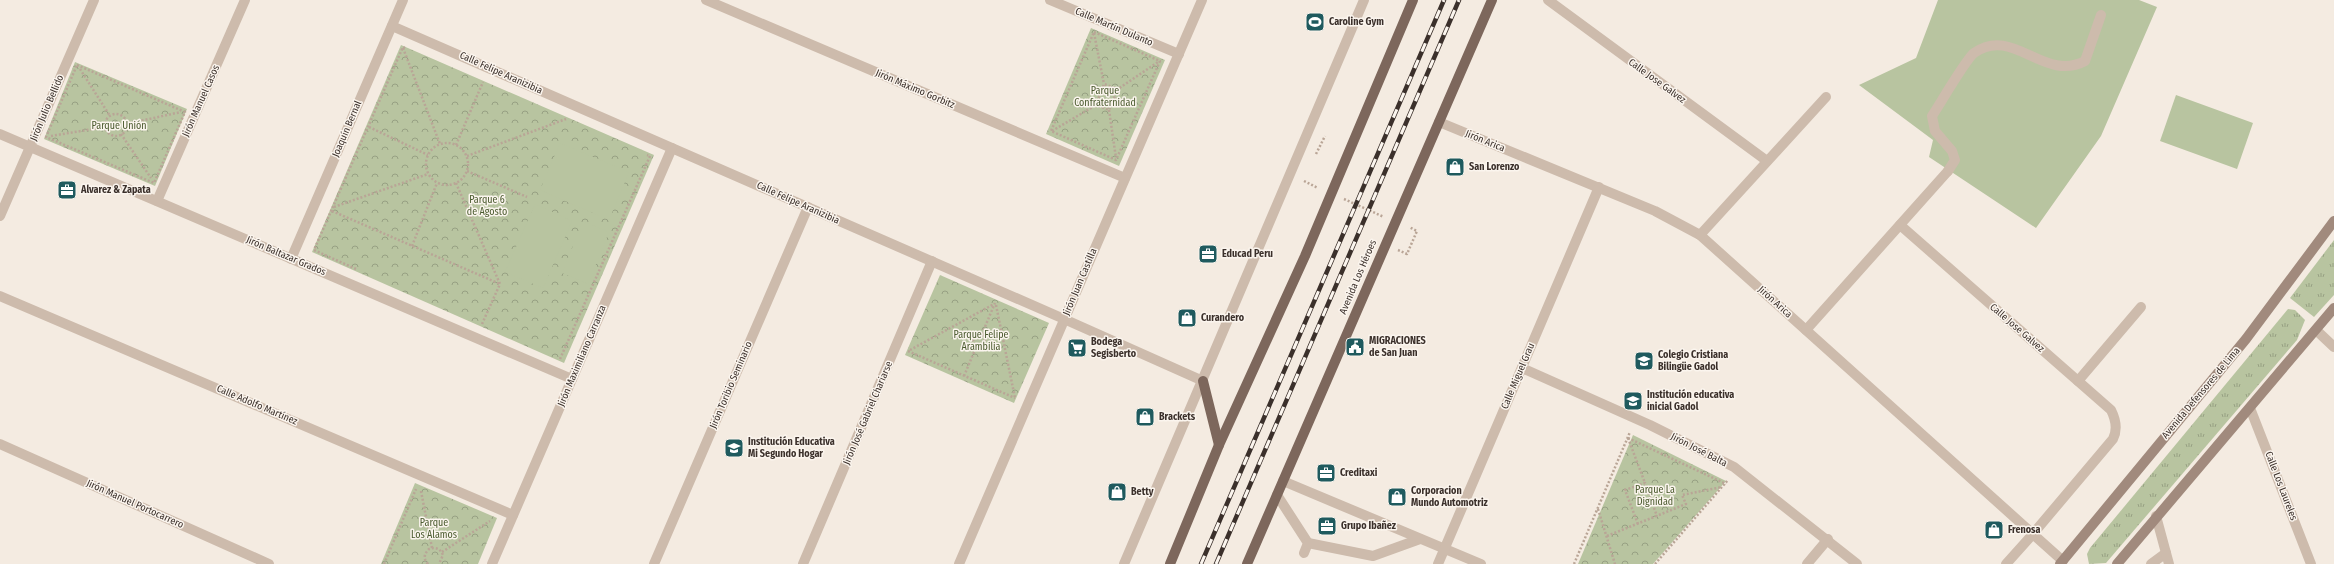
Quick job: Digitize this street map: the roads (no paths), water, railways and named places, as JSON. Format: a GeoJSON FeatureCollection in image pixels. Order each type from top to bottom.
{"type":"FeatureCollection","features":[{"type":"Feature","properties":{"kind":"main road"},"geometry":{"type":"LineString","coordinates":[[1170,564],[1219,445],[1305,256],[1413,0]]}},
{"type":"Feature","properties":{"kind":"main road","name":"Avenida Los Héroes"},"geometry":{"type":"LineString","coordinates":[[1247,564],[1492,0]]}},
{"type":"Feature","properties":{"kind":"main road","name":"Avenida Defensores de Lima"},"geometry":{"type":"LineString","coordinates":[[2063,563],[2246,339],[2334,221]]}},
{"type":"Feature","properties":{"kind":"main road"},"geometry":{"type":"LineString","coordinates":[[2117,564],[2156,516],[2334,308]]}},
{"type":"Feature","properties":{"kind":"main road"},"geometry":{"type":"LineString","coordinates":[[1203,381],[1219,445]]}},
{"type":"Feature","properties":{"kind":"street","name":"Jirón Julio Bellido"},"geometry":{"type":"LineString","coordinates":[[0,216],[30,147],[72,63],[94,0]]}},
{"type":"Feature","properties":{"kind":"street","name":"Jirón Manuel Casos"},"geometry":{"type":"LineString","coordinates":[[157,201],[190,113],[245,0]]}},
{"type":"Feature","properties":{"kind":"street","name":"Joaquín Bernal"},"geometry":{"type":"LineString","coordinates":[[291,259],[404,0]]}},
{"type":"Feature","properties":{"kind":"street","name":"Jirón Máximo Gorbitz"},"geometry":{"type":"LineString","coordinates":[[706,0],[1125,178]]}},
{"type":"Feature","properties":{"kind":"street","name":"Calle Martín Dulanto"},"geometry":{"type":"LineString","coordinates":[[1050,0],[1179,54]]}},
{"type":"Feature","properties":{"kind":"street","name":"Jirón Juan Castilla"},"geometry":{"type":"LineString","coordinates":[[958,564],[1202,0]]}},
{"type":"Feature","properties":{"kind":"street"},"geometry":{"type":"LineString","coordinates":[[1124,564],[1364,0]]}},
{"type":"Feature","properties":{"kind":"street","name":"Calle Jose Galvez"},"geometry":{"type":"LineString","coordinates":[[1548,0],[1767,161]]}},
{"type":"Feature","properties":{"kind":"street"},"geometry":{"type":"LineString","coordinates":[[1806,330],[1948,171],[1955,160],[1952,151],[1935,131],[1932,116],[1973,53],[1990,44],[2005,44],[2042,62],[2073,67],[2085,61],[2101,15]]}},
{"type":"Feature","properties":{"kind":"street","name":"Calle Felipe Aranizibia"},"geometry":{"type":"LineString","coordinates":[[392,26],[1064,318],[1203,381]]}},
{"type":"Feature","properties":{"kind":"street"},"geometry":{"type":"LineString","coordinates":[[1700,235],[1826,96]]}},
{"type":"Feature","properties":{"kind":"street","name":"Jirón Arica"},"geometry":{"type":"LineString","coordinates":[[1439,122],[1655,211],[1700,235],[2063,563]]}},
{"type":"Feature","properties":{"kind":"street","name":"Jirón Baltazar Grados"},"geometry":{"type":"LineString","coordinates":[[0,134],[572,379]]}},
{"type":"Feature","properties":{"kind":"street","name":"Jirón Maximiliano Carranza"},"geometry":{"type":"LineString","coordinates":[[492,564],[672,148]]}},
{"type":"Feature","properties":{"kind":"street","name":"Calle Miguel Grau"},"geometry":{"type":"LineString","coordinates":[[1438,564],[1598,187]]}},
{"type":"Feature","properties":{"kind":"street","name":"Jirón Toribio Seminario"},"geometry":{"type":"LineString","coordinates":[[654,564],[808,207]]}},
{"type":"Feature","properties":{"kind":"street","name":"Calle Jose Galvez"},"geometry":{"type":"LineString","coordinates":[[1900,225],[2111,410],[2116,423],[2113,439],[2032,535]]}},
{"type":"Feature","properties":{"kind":"street","name":"Jirón José Gabriel Chariarse"},"geometry":{"type":"LineString","coordinates":[[803,564],[932,261]]}},
{"type":"Feature","properties":{"kind":"street","name":"Calle Adolfo Martínez"},"geometry":{"type":"LineString","coordinates":[[0,296],[513,515]]}},
{"type":"Feature","properties":{"kind":"street"},"geometry":{"type":"LineString","coordinates":[[2078,381],[2141,307]]}},
{"type":"Feature","properties":{"kind":"street"},"geometry":{"type":"LineString","coordinates":[[2316,330],[2334,347]]}},
{"type":"Feature","properties":{"kind":"street","name":"Jirón José Balta"},"geometry":{"type":"LineString","coordinates":[[1522,368],[1636,419],[1738,470],[1828,539],[1857,564]]}},
{"type":"Feature","properties":{"kind":"street","name":"Calle Los Laureles"},"geometry":{"type":"LineString","coordinates":[[2250,408],[2311,564]]}},
{"type":"Feature","properties":{"kind":"street","name":"Jirón Manuel Portocarrero"},"geometry":{"type":"LineString","coordinates":[[0,444],[270,564]]}},
{"type":"Feature","properties":{"kind":"street"},"geometry":{"type":"LineString","coordinates":[[1283,481],[1481,564]]}},
{"type":"Feature","properties":{"kind":"street"},"geometry":{"type":"LineString","coordinates":[[1277,495],[1308,543],[1371,560],[1420,539]]}},
{"type":"Feature","properties":{"kind":"street"},"geometry":{"type":"LineString","coordinates":[[2156,516],[2169,564]]}},
{"type":"Feature","properties":{"kind":"street"},"geometry":{"type":"LineString","coordinates":[[2006,564],[2032,535]]}},
{"type":"Feature","properties":{"kind":"street"},"geometry":{"type":"LineString","coordinates":[[1807,564],[1828,539]]}},
{"type":"Feature","properties":{"kind":"street"},"geometry":{"type":"LineString","coordinates":[[1304,553],[1308,543]]}},
{"type":"Feature","properties":{"kind":"street"},"geometry":{"type":"LineString","coordinates":[[2151,564],[2166,553]]}},
{"type":"Feature","properties":{"kind":"railway"},"geometry":{"type":"LineString","coordinates":[[1201,564],[1444,0]]}},
{"type":"Feature","properties":{"kind":"railway"},"geometry":{"type":"LineString","coordinates":[[1216,564],[1459,0]]}},
{"type":"Feature","properties":{"kind":"place","name":"Caroline Gym"},"geometry":{"type":"Point","coordinates":[1315,22]}},
{"type":"Feature","properties":{"kind":"place","name":"San Lorenzo"},"geometry":{"type":"Point","coordinates":[1455,167]}},
{"type":"Feature","properties":{"kind":"place","name":"Alvarez & Zapata"},"geometry":{"type":"Point","coordinates":[67,190]}},
{"type":"Feature","properties":{"kind":"place","name":"Educad Peru"},"geometry":{"type":"Point","coordinates":[1208,254]}},
{"type":"Feature","properties":{"kind":"place","name":"Curandero"},"geometry":{"type":"Point","coordinates":[1187,318]}},
{"type":"Feature","properties":{"kind":"place","name":"MIGRACIONES de San Juan"},"geometry":{"type":"Point","coordinates":[1355,347]}},
{"type":"Feature","properties":{"kind":"place","name":"Bodega Segisberto"},"geometry":{"type":"Point","coordinates":[1077,348]}},
{"type":"Feature","properties":{"kind":"place","name":"Colegio Cristiana Bilingüe Gadol"},"geometry":{"type":"Point","coordinates":[1644,361]}},
{"type":"Feature","properties":{"kind":"place","name":"Institución educativa inicial Gadol"},"geometry":{"type":"Point","coordinates":[1633,401]}},
{"type":"Feature","properties":{"kind":"place","name":"Brackets"},"geometry":{"type":"Point","coordinates":[1145,417]}},
{"type":"Feature","properties":{"kind":"place","name":"Institución Educativa Mi Segundo Hogar"},"geometry":{"type":"Point","coordinates":[734,448]}},
{"type":"Feature","properties":{"kind":"place","name":"Creditaxi"},"geometry":{"type":"Point","coordinates":[1326,473]}},
{"type":"Feature","properties":{"kind":"place","name":"Betty"},"geometry":{"type":"Point","coordinates":[1117,492]}},
{"type":"Feature","properties":{"kind":"place","name":"Corporacion Mundo Automotriz"},"geometry":{"type":"Point","coordinates":[1397,497]}},
{"type":"Feature","properties":{"kind":"place","name":"Grupo Ibañez"},"geometry":{"type":"Point","coordinates":[1327,526]}},
{"type":"Feature","properties":{"kind":"place","name":"Frenosa"},"geometry":{"type":"Point","coordinates":[1994,530]}},
{"type":"Feature","properties":{"kind":"park label","name":"Parque Confraternidad"},"geometry":{"type":"Point","coordinates":[1105,96]}},
{"type":"Feature","properties":{"kind":"park label","name":"Parque Unión"},"geometry":{"type":"Point","coordinates":[119,126]}},
{"type":"Feature","properties":{"kind":"park label","name":"Parque 6 de Agosto"},"geometry":{"type":"Point","coordinates":[487,206]}},
{"type":"Feature","properties":{"kind":"park label","name":"Parque Felipe Arambilia"},"geometry":{"type":"Point","coordinates":[981,340]}},
{"type":"Feature","properties":{"kind":"park label","name":"Parque La Dignidad"},"geometry":{"type":"Point","coordinates":[1655,496]}},
{"type":"Feature","properties":{"kind":"park label","name":"Parque Los Alamos"},"geometry":{"type":"Point","coordinates":[434,528]}}]}
